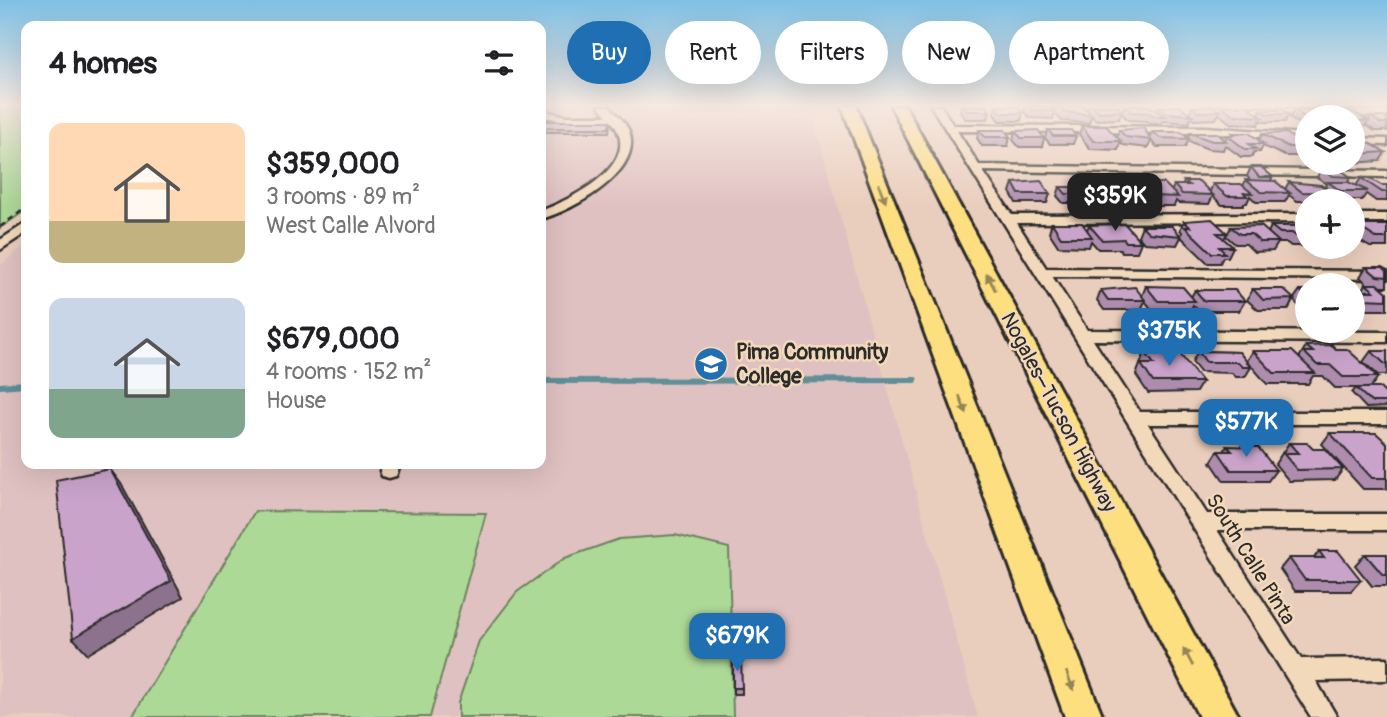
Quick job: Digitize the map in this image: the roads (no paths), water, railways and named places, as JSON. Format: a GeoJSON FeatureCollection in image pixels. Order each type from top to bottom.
{"type":"FeatureCollection","features":[{"type":"Feature","properties":{"kind":"highway"},"geometry":{"type":"LineString","coordinates":[[862,139],[1084,717]]}},
{"type":"Feature","properties":{"kind":"highway","name":"Nogales–Tucson Highway"},"geometry":{"type":"LineString","coordinates":[[916,139],[1220,717]]}},
{"type":"Feature","properties":{"kind":"street"},"geometry":{"type":"LineString","coordinates":[[546,213],[582,197],[613,172],[621,157],[625,139]]}},
{"type":"Feature","properties":{"kind":"street","name":"South Calle Pinta"},"geometry":{"type":"LineString","coordinates":[[957,139],[1325,717]]}},
{"type":"Feature","properties":{"kind":"street"},"geometry":{"type":"LineString","coordinates":[[1365,141],[1387,142]]}},
{"type":"Feature","properties":{"kind":"street"},"geometry":{"type":"LineString","coordinates":[[975,168],[1387,174]]}},
{"type":"Feature","properties":{"kind":"street"},"geometry":{"type":"LineString","coordinates":[[1008,219],[1295,218]]}},
{"type":"Feature","properties":{"kind":"street"},"geometry":{"type":"LineString","coordinates":[[1365,218],[1387,218]]}},
{"type":"Feature","properties":{"kind":"street"},"geometry":{"type":"LineString","coordinates":[[0,246],[21,231]]}},
{"type":"Feature","properties":{"kind":"street"},"geometry":{"type":"LineString","coordinates":[[1042,272],[1387,275]]}},
{"type":"Feature","properties":{"kind":"street"},"geometry":{"type":"LineString","coordinates":[[1083,335],[1387,337]]}},
{"type":"Feature","properties":{"kind":"street"},"geometry":{"type":"LineString","coordinates":[[1135,418],[1387,418]]}},
{"type":"Feature","properties":{"kind":"street"},"geometry":{"type":"LineString","coordinates":[[1200,522],[1387,522]]}},
{"type":"Feature","properties":{"kind":"street"},"geometry":{"type":"LineString","coordinates":[[1295,670],[1387,669]]}},
{"type":"Feature","properties":{"kind":"waterway"},"geometry":{"type":"LineString","coordinates":[[546,381],[915,380]]}},
{"type":"Feature","properties":{"kind":"waterway"},"geometry":{"type":"LineString","coordinates":[[0,386],[21,384]]}},
{"type":"Feature","properties":{"kind":"place","name":"Pima Community College"},"geometry":{"type":"Point","coordinates":[711,364]}}]}
